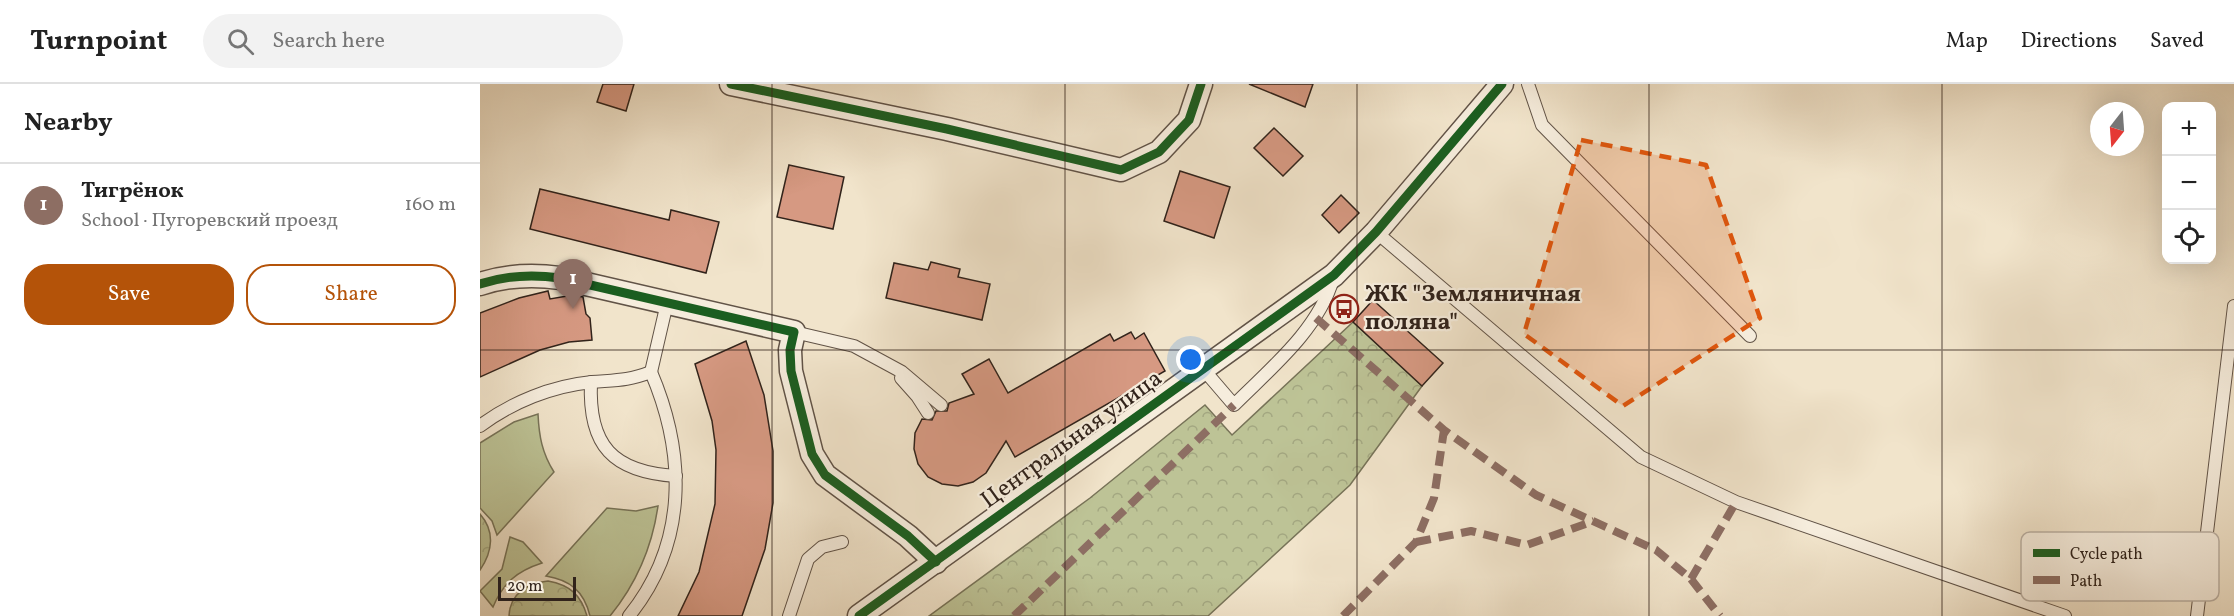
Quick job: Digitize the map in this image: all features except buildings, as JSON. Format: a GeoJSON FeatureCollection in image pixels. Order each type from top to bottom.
{"type":"FeatureCollection","features":[{"type":"Feature","properties":{"kind":"street"},"geometry":{"type":"LineString","coordinates":[[731,84],[947,129],[1121,170],[1159,152],[1189,120],[1201,84]]}},
{"type":"Feature","properties":{"kind":"street","name":"Центральная улица"},"geometry":{"type":"LineString","coordinates":[[859,616],[1334,275],[1376,232],[1502,84]]}},
{"type":"Feature","properties":{"kind":"street"},"geometry":{"type":"LineString","coordinates":[[480,284],[498,278],[535,275],[794,332],[790,351],[791,371],[812,454],[825,475],[908,536],[936,562]]}},
{"type":"Feature","properties":{"kind":"lane"},"geometry":{"type":"LineString","coordinates":[[1528,84],[1542,125],[1750,336]]}},
{"type":"Feature","properties":{"kind":"lane"},"geometry":{"type":"LineString","coordinates":[[1376,232],[1641,458],[1736,502],[2021,601]]}},
{"type":"Feature","properties":{"kind":"lane"},"geometry":{"type":"LineString","coordinates":[[1204,370],[1234,405],[1316,318],[1327,299],[1334,275]]}},
{"type":"Feature","properties":{"kind":"lane"},"geometry":{"type":"LineString","coordinates":[[629,616],[650,582],[665,549],[674,513],[676,476],[669,423],[651,372],[667,303]]}},
{"type":"Feature","properties":{"kind":"lane"},"geometry":{"type":"LineString","coordinates":[[2207,532],[2234,306]]}},
{"type":"Feature","properties":{"kind":"lane"},"geometry":{"type":"LineString","coordinates":[[794,332],[854,346],[910,378],[941,405]]}},
{"type":"Feature","properties":{"kind":"lane"},"geometry":{"type":"LineString","coordinates":[[880,360],[917,396],[928,413]]}},
{"type":"Feature","properties":{"kind":"lane"},"geometry":{"type":"LineString","coordinates":[[480,426],[522,401],[556,389],[591,382],[627,381],[651,372]]}},
{"type":"Feature","properties":{"kind":"lane"},"geometry":{"type":"LineString","coordinates":[[591,382],[590,412],[600,440],[620,462],[647,474],[676,476]]}},
{"type":"Feature","properties":{"kind":"lane"},"geometry":{"type":"LineString","coordinates":[[789,616],[808,560],[822,547],[842,542]]}},
{"type":"Feature","properties":{"kind":"lane"},"geometry":{"type":"LineString","coordinates":[[2022,601],[2065,616]]}},
{"type":"Feature","properties":{"kind":"lane"},"geometry":{"type":"LineString","coordinates":[[2197,616],[2199,601]]}},
{"type":"Feature","properties":{"kind":"highlighted area"},"geometry":{"type":"Polygon","coordinates":[[[1581,140],[1706,165],[1760,318],[1623,406],[1524,334],[1581,140]]]}},
{"type":"Feature","properties":{"kind":"green space"},"geometry":{"type":"Polygon","coordinates":[[[1353,322],[1422,386],[1350,485],[1208,616],[929,616],[1090,498],[1205,405],[1232,435],[1353,322]]]}},
{"type":"Feature","properties":{"kind":"green space"},"geometry":{"type":"Polygon","coordinates":[[[538,414],[542,444],[554,472],[497,535],[492,521],[480,508],[480,443],[514,422],[538,414]]]}},
{"type":"Feature","properties":{"kind":"green space"},"geometry":{"type":"Polygon","coordinates":[[[658,506],[652,536],[642,564],[620,604],[610,616],[590,616],[584,600],[575,588],[562,580],[546,576],[607,508],[636,511],[658,506]]]}},
{"type":"Feature","properties":{"kind":"green space"},"geometry":{"type":"Polygon","coordinates":[[[480,514],[488,527],[490,548],[480,570],[480,514]]]}},
{"type":"Feature","properties":{"kind":"green space"},"geometry":{"type":"Polygon","coordinates":[[[510,537],[523,542],[542,563],[525,570],[512,579],[501,591],[493,607],[480,591],[502,569],[510,537]]]}},
{"type":"Feature","properties":{"kind":"green space"},"geometry":{"type":"Polygon","coordinates":[[[548,581],[563,585],[574,592],[587,616],[509,616],[513,601],[521,591],[534,584],[548,581]]]}},
{"type":"Feature","properties":{"kind":"marked path"},"geometry":{"type":"LineString","coordinates":[[1316,318],[1444,430],[1536,495],[1656,550],[1691,579],[1720,616]]}},
{"type":"Feature","properties":{"kind":"marked path"},"geometry":{"type":"LineString","coordinates":[[1014,616],[1234,405]]}},
{"type":"Feature","properties":{"kind":"marked path"},"geometry":{"type":"LineString","coordinates":[[1343,616],[1416,542],[1434,498],[1444,430]]}},
{"type":"Feature","properties":{"kind":"marked path"},"geometry":{"type":"LineString","coordinates":[[1691,579],[1736,502]]}},
{"type":"Feature","properties":{"kind":"marked path"},"geometry":{"type":"LineString","coordinates":[[1416,542],[1471,531],[1527,545],[1594,521]]}},
{"type":"Feature","properties":{"kind":"cycle path"},"geometry":{"type":"LineString","coordinates":[[731,84],[947,129],[1121,170],[1159,152],[1189,120],[1201,84]]}},
{"type":"Feature","properties":{"kind":"cycle path"},"geometry":{"type":"LineString","coordinates":[[859,616],[1334,275],[1376,232],[1502,84]]}},
{"type":"Feature","properties":{"kind":"cycle path"},"geometry":{"type":"LineString","coordinates":[[480,284],[520,276],[560,278],[794,332],[790,350],[791,371],[812,454],[825,475],[908,536],[936,562]]}},
{"type":"Feature","properties":{"kind":"place","name":"Тигрёнок"},"geometry":{"type":"Point","coordinates":[573,309]}},
{"type":"Feature","properties":{"kind":"place","name":"ЖК \"Земляничная поляна\""},"geometry":{"type":"Point","coordinates":[1344,309]}}]}
